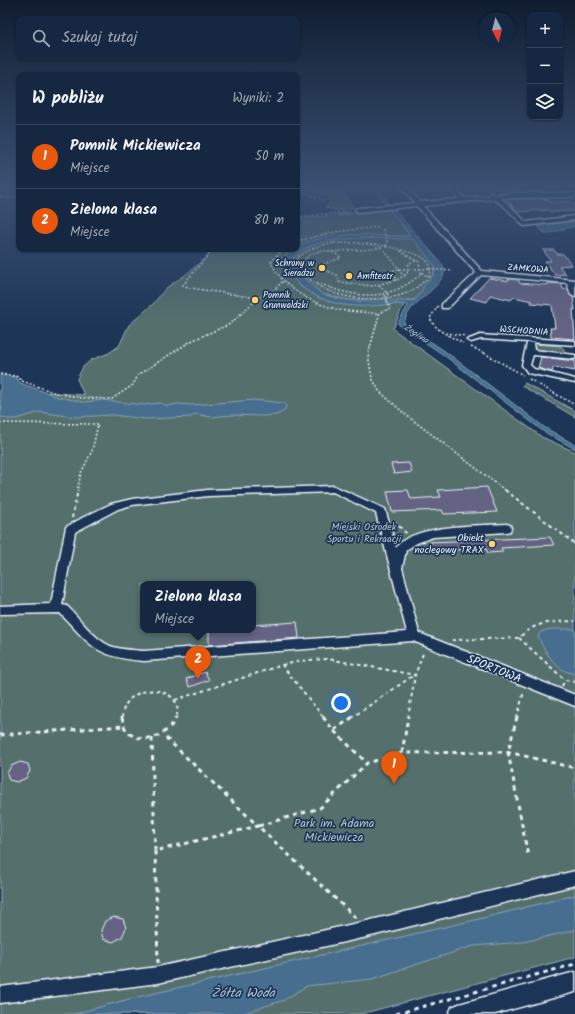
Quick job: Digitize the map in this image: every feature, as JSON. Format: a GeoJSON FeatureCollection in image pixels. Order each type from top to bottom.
{"type":"FeatureCollection","features":[{"type":"Feature","properties":{"kind":"main road"},"geometry":{"type":"LineString","coordinates":[[459,1014],[575,982]]}},
{"type":"Feature","properties":{"kind":"street"},"geometry":{"type":"LineString","coordinates":[[442,305],[480,273],[445,232]]}},
{"type":"Feature","properties":{"kind":"street","name":"ZAMKOWA"},"geometry":{"type":"LineString","coordinates":[[480,273],[573,282]]}},
{"type":"Feature","properties":{"kind":"street"},"geometry":{"type":"LineString","coordinates":[[573,282],[575,295]]}},
{"type":"Feature","properties":{"kind":"street","name":"WSCHODNIA"},"geometry":{"type":"LineString","coordinates":[[474,339],[575,343]]}},
{"type":"Feature","properties":{"kind":"street"},"geometry":{"type":"LineString","coordinates":[[530,341],[530,352],[526,365],[531,371],[575,382]]}},
{"type":"Feature","properties":{"kind":"street"},"geometry":{"type":"LineString","coordinates":[[566,343],[571,357]]}},
{"type":"Feature","properties":{"kind":"street"},"geometry":{"type":"LineString","coordinates":[[530,352],[571,357]]}},
{"type":"Feature","properties":{"kind":"street"},"geometry":{"type":"LineString","coordinates":[[0,610],[63,609],[93,642],[100,647],[127,655],[144,656],[414,636],[381,511],[334,489],[208,493],[132,502],[116,506],[88,519],[70,530],[56,608]]}},
{"type":"Feature","properties":{"kind":"street"},"geometry":{"type":"LineString","coordinates":[[397,567],[402,548],[413,540],[432,533],[506,528]]}},
{"type":"Feature","properties":{"kind":"street","name":"SPORTOWA"},"geometry":{"type":"LineString","coordinates":[[414,636],[575,701]]}},
{"type":"Feature","properties":{"kind":"street"},"geometry":{"type":"LineString","coordinates":[[0,995],[158,975],[367,929],[575,878]]}},
{"type":"Feature","properties":{"kind":"path"},"geometry":{"type":"LineString","coordinates":[[300,240],[333,232]]}},
{"type":"Feature","properties":{"kind":"path"},"geometry":{"type":"LineString","coordinates":[[384,232],[388,243],[385,251],[402,274],[406,276]]}},
{"type":"Feature","properties":{"kind":"path"},"geometry":{"type":"LineString","coordinates":[[333,243],[384,246],[414,253],[424,258],[431,268],[432,272],[429,277],[417,289],[408,294],[389,298],[365,298],[338,295],[330,293],[304,274],[300,267],[298,258],[307,249],[333,243]]}},
{"type":"Feature","properties":{"kind":"path"},"geometry":{"type":"LineString","coordinates":[[300,267],[304,257],[314,252],[369,250],[384,246]]}},
{"type":"Feature","properties":{"kind":"path"},"geometry":{"type":"LineString","coordinates":[[401,250],[400,252],[419,262],[419,269],[429,277]]}},
{"type":"Feature","properties":{"kind":"path"},"geometry":{"type":"LineString","coordinates":[[211,252],[183,285],[190,288],[258,298]]}},
{"type":"Feature","properties":{"kind":"path"},"geometry":{"type":"LineString","coordinates":[[280,252],[271,262],[276,274],[304,297],[314,302],[337,309],[380,314]]}},
{"type":"Feature","properties":{"kind":"path"},"geometry":{"type":"LineString","coordinates":[[332,252],[339,255],[341,258],[323,264],[325,270],[337,275],[339,282],[358,282],[379,285],[406,276],[410,268],[409,263],[417,261]]}},
{"type":"Feature","properties":{"kind":"path"},"geometry":{"type":"LineString","coordinates":[[396,280],[395,276],[389,275],[389,271],[410,268],[453,271]]}},
{"type":"Feature","properties":{"kind":"path"},"geometry":{"type":"LineString","coordinates":[[332,273],[338,272]]}},
{"type":"Feature","properties":{"kind":"path"},"geometry":{"type":"LineString","coordinates":[[316,284],[353,294],[385,294],[394,292],[410,284],[421,272]]}},
{"type":"Feature","properties":{"kind":"path"},"geometry":{"type":"LineString","coordinates":[[0,374],[16,376],[22,381],[56,393],[82,398],[112,399],[133,385],[138,375],[185,345],[230,324],[258,298],[273,291],[284,280]]}},
{"type":"Feature","properties":{"kind":"path"},"geometry":{"type":"LineString","coordinates":[[379,285],[389,298]]}},
{"type":"Feature","properties":{"kind":"path"},"geometry":{"type":"LineString","coordinates":[[385,294],[389,309],[383,310],[380,314],[368,355],[372,378],[379,391],[392,404],[575,544]]}},
{"type":"Feature","properties":{"kind":"path"},"geometry":{"type":"LineString","coordinates":[[442,305],[434,311],[430,320],[436,328],[484,353]]}},
{"type":"Feature","properties":{"kind":"path"},"geometry":{"type":"LineString","coordinates":[[445,333],[474,339]]}},
{"type":"Feature","properties":{"kind":"path"},"geometry":{"type":"LineString","coordinates":[[0,424],[98,424],[92,451],[81,473],[70,530]]}},
{"type":"Feature","properties":{"kind":"path"},"geometry":{"type":"LineString","coordinates":[[381,511],[389,516],[413,540]]}},
{"type":"Feature","properties":{"kind":"path"},"geometry":{"type":"LineString","coordinates":[[520,638],[523,633],[544,622],[575,621]]}},
{"type":"Feature","properties":{"kind":"path"},"geometry":{"type":"LineString","coordinates":[[449,640],[520,638],[565,680]]}},
{"type":"Feature","properties":{"kind":"path"},"geometry":{"type":"LineString","coordinates":[[402,753],[415,674],[428,642]]}},
{"type":"Feature","properties":{"kind":"path"},"geometry":{"type":"LineString","coordinates":[[175,700],[282,665],[307,660],[328,659],[415,674]]}},
{"type":"Feature","properties":{"kind":"path"},"geometry":{"type":"LineString","coordinates":[[282,665],[333,730],[367,763]]}},
{"type":"Feature","properties":{"kind":"path"},"geometry":{"type":"LineString","coordinates":[[333,730],[415,674]]}},
{"type":"Feature","properties":{"kind":"path"},"geometry":{"type":"LineString","coordinates":[[527,682],[508,752],[528,856]]}},
{"type":"Feature","properties":{"kind":"path"},"geometry":{"type":"LineString","coordinates":[[152,690],[161,691],[169,694],[175,700],[178,707],[176,722],[163,734],[152,738],[143,738],[128,732],[124,726],[122,718],[123,710],[128,702],[139,694],[152,690]]}},
{"type":"Feature","properties":{"kind":"path"},"geometry":{"type":"LineString","coordinates":[[0,735],[124,726]]}},
{"type":"Feature","properties":{"kind":"path"},"geometry":{"type":"LineString","coordinates":[[163,734],[367,929]]}},
{"type":"Feature","properties":{"kind":"path"},"geometry":{"type":"LineString","coordinates":[[152,738],[158,975]]}},
{"type":"Feature","properties":{"kind":"path"},"geometry":{"type":"LineString","coordinates":[[155,851],[258,826],[320,808],[367,763],[402,753],[508,752],[575,768]]}},
{"type":"Feature","properties":{"kind":"path"},"geometry":{"type":"LineString","coordinates":[[396,1014],[575,964]]}},
{"type":"Feature","properties":{"kind":"green space"},"geometry":{"type":"Polygon","coordinates":[[[300,232],[407,232],[410,236],[356,235],[331,237],[300,245],[300,232]]]}},
{"type":"Feature","properties":{"kind":"green space"},"geometry":{"type":"Polygon","coordinates":[[[344,239],[413,239],[435,266],[435,269],[415,300],[349,300],[322,294],[296,269],[293,261],[294,257],[301,251],[317,244],[344,239]]]}},
{"type":"Feature","properties":{"kind":"green space"},"geometry":{"type":"Polygon","coordinates":[[[212,252],[289,252],[286,255],[298,285],[319,298],[344,305],[358,306],[404,304],[393,329],[542,437],[575,452],[575,957],[361,1014],[0,1014],[0,389],[84,395],[77,379],[83,367],[91,360],[109,353],[119,346],[129,325],[153,304],[166,288],[185,275],[212,252]]]}},
{"type":"Feature","properties":{"kind":"green space"},"geometry":{"type":"Polygon","coordinates":[[[533,344],[560,346],[564,349],[564,353],[535,351],[533,349],[533,344]]]}},
{"type":"Feature","properties":{"kind":"green space"},"geometry":{"type":"Polygon","coordinates":[[[525,383],[575,411],[575,417],[522,386],[525,383]]]}},
{"type":"Feature","properties":{"kind":"water","name":"Żeglina"},"geometry":{"type":"Polygon","coordinates":[[[408,232],[414,232],[442,264],[445,271],[436,285],[411,309],[404,324],[446,352],[544,427],[575,445],[575,449],[543,431],[441,353],[400,326],[398,323],[408,305],[356,306],[331,302],[309,292],[291,276],[284,266],[286,255],[289,252],[300,252],[294,257],[295,267],[298,272],[312,286],[323,294],[344,300],[394,302],[415,300],[423,289],[423,286],[433,275],[435,266],[413,239],[344,239],[317,244],[300,252],[300,245],[314,240],[331,237],[349,235],[410,236],[408,232]]]}},
{"type":"Feature","properties":{"kind":"water"},"geometry":{"type":"Polygon","coordinates":[[[0,375],[16,377],[20,383],[54,396],[83,402],[102,400],[144,405],[160,403],[168,406],[177,404],[192,405],[254,400],[284,403],[286,406],[284,411],[276,415],[262,416],[233,415],[211,417],[195,414],[191,417],[145,419],[113,415],[74,417],[40,412],[16,419],[7,419],[1,417],[0,414],[2,409],[0,401],[0,375]]]}},
{"type":"Feature","properties":{"kind":"water"},"geometry":{"type":"Polygon","coordinates":[[[550,629],[575,629],[575,673],[563,670],[557,666],[544,648],[538,636],[541,632],[550,629]]]}},
{"type":"Feature","properties":{"kind":"water","name":"Żółta Woda"},"geometry":{"type":"Polygon","coordinates":[[[575,895],[575,930],[523,942],[473,946],[372,979],[306,986],[284,1000],[241,1014],[74,1014],[129,999],[471,921],[575,895]]]}},
{"type":"Feature","properties":{"kind":"building"},"geometry":{"type":"Polygon","coordinates":[[[543,250],[554,250],[557,254],[563,254],[572,265],[559,266],[566,274],[555,275],[545,261],[551,261],[543,250]]]}},
{"type":"Feature","properties":{"kind":"building"},"geometry":{"type":"Polygon","coordinates":[[[489,278],[508,281],[508,279],[519,280],[519,283],[548,285],[548,283],[561,284],[563,289],[568,290],[570,295],[573,297],[575,310],[573,309],[575,339],[551,337],[550,328],[555,328],[552,305],[531,303],[532,301],[514,297],[511,300],[490,295],[487,302],[470,298],[489,278]]]}},
{"type":"Feature","properties":{"kind":"building"},"geometry":{"type":"Polygon","coordinates":[[[541,357],[575,361],[575,371],[554,367],[552,372],[538,368],[541,357]]]}},
{"type":"Feature","properties":{"kind":"building"},"geometry":{"type":"Polygon","coordinates":[[[409,463],[412,472],[394,474],[391,464],[409,463]]]}},
{"type":"Feature","properties":{"kind":"building"},"geometry":{"type":"Polygon","coordinates":[[[487,487],[497,512],[444,514],[442,510],[392,512],[387,491],[408,490],[411,499],[441,497],[438,490],[487,487]]]}},
{"type":"Feature","properties":{"kind":"building","name":"Obiekt noclegowy TRAX"},"geometry":{"type":"Polygon","coordinates":[[[550,537],[554,545],[501,548],[503,552],[488,553],[486,549],[432,551],[430,542],[550,537]]]}},
{"type":"Feature","properties":{"kind":"building"},"geometry":{"type":"Polygon","coordinates":[[[297,622],[299,638],[209,645],[209,633],[256,633],[256,625],[297,622]]]}},
{"type":"Feature","properties":{"kind":"building"},"geometry":{"type":"Polygon","coordinates":[[[205,672],[209,680],[190,687],[186,679],[205,672]]]}},
{"type":"Feature","properties":{"kind":"building"},"geometry":{"type":"Polygon","coordinates":[[[20,762],[28,764],[30,771],[26,778],[17,782],[9,780],[7,773],[11,766],[20,762]]]}},
{"type":"Feature","properties":{"kind":"building"},"geometry":{"type":"Polygon","coordinates":[[[114,917],[123,919],[126,928],[122,937],[113,942],[103,939],[101,930],[105,921],[114,917]]]}},
{"type":"Feature","properties":{"kind":"place","name":"Schrony w Sieradzu"},"geometry":{"type":"Point","coordinates":[322,268]}},
{"type":"Feature","properties":{"kind":"place","name":"Amfiteatr"},"geometry":{"type":"Point","coordinates":[349,276]}},
{"type":"Feature","properties":{"kind":"place","name":"Pomnik Grunwaldzki"},"geometry":{"type":"Point","coordinates":[255,300]}},
{"type":"Feature","properties":{"kind":"place","name":"Obiekt noclegowy TRAX"},"geometry":{"type":"Point","coordinates":[492,544]}},
{"type":"Feature","properties":{"kind":"place","name":"Zielona klasa"},"geometry":{"type":"Point","coordinates":[198,679]}},
{"type":"Feature","properties":{"kind":"place","name":"Pomnik Mickiewicza"},"geometry":{"type":"Point","coordinates":[394,784]}},
{"type":"Feature","properties":{"kind":"park label","name":"Miejski Ośrodek Sportu i Rekraacji"},"geometry":{"type":"Point","coordinates":[364,532]}},
{"type":"Feature","properties":{"kind":"park label","name":"Park im. Adama Mickiewicza"},"geometry":{"type":"Point","coordinates":[334,830]}}]}
